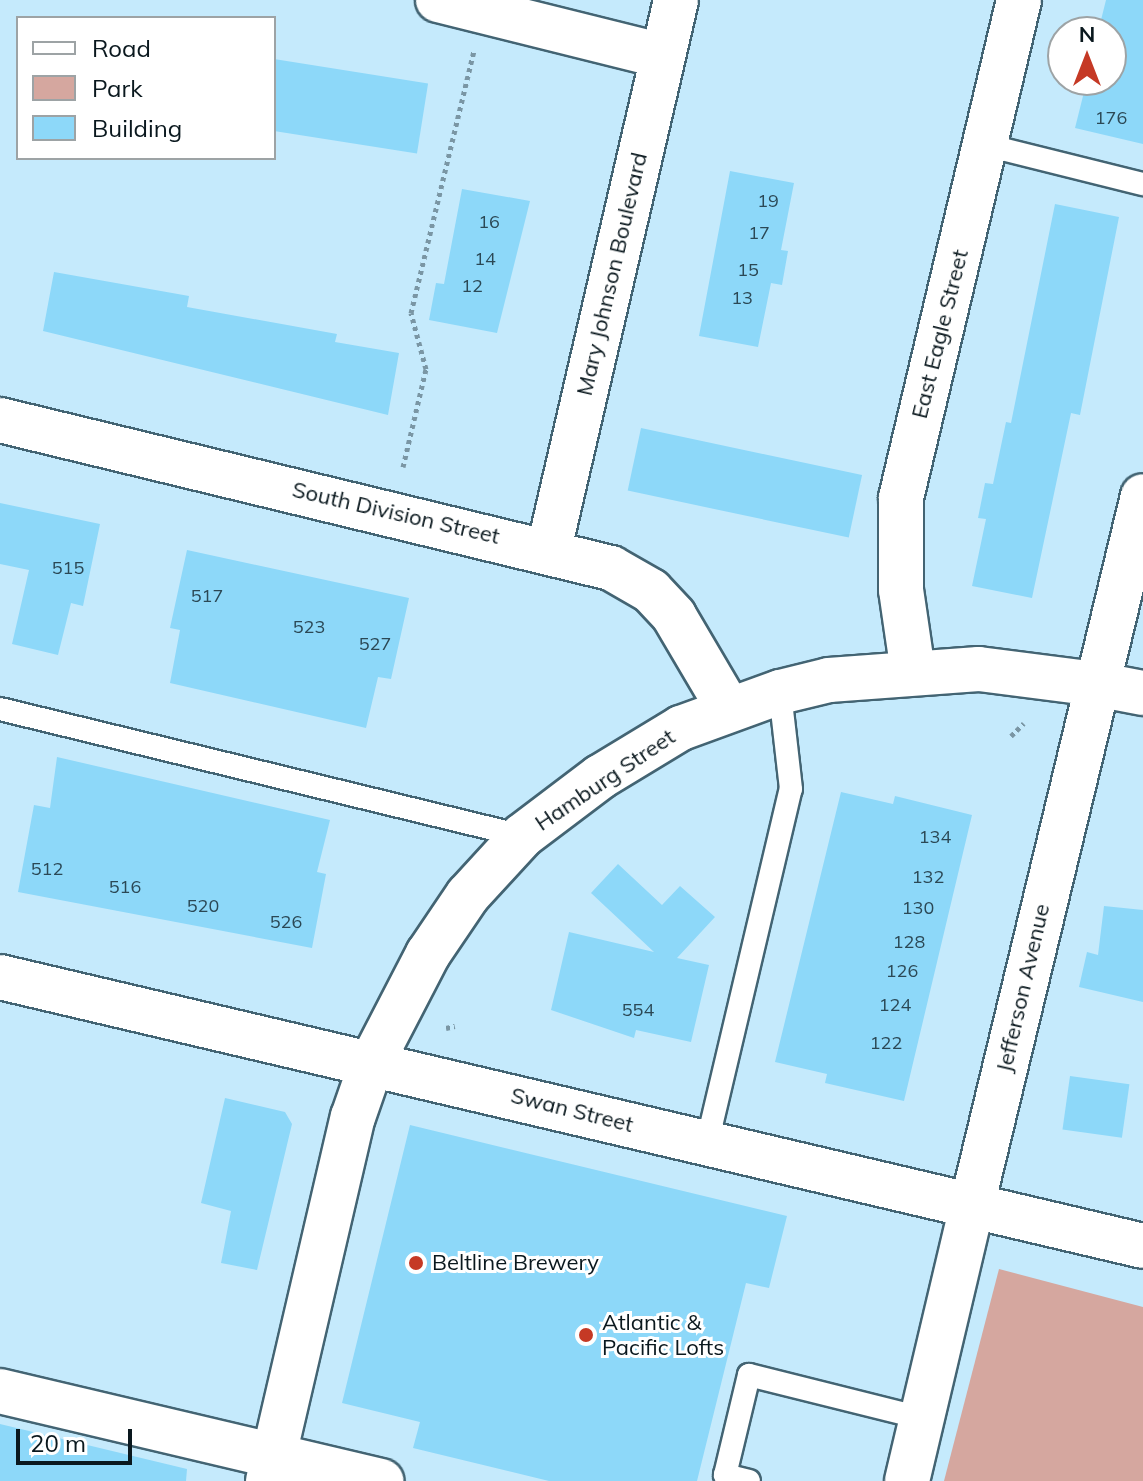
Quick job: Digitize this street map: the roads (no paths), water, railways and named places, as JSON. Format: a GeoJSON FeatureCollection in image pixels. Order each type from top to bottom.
{"type":"FeatureCollection","features":[{"type":"Feature","properties":{"kind":"street"},"geometry":{"type":"LineString","coordinates":[[438,0],[662,56]]}},
{"type":"Feature","properties":{"kind":"street","name":"Mary Johnson Boulevard"},"geometry":{"type":"LineString","coordinates":[[549,549],[676,0]]}},
{"type":"Feature","properties":{"kind":"street","name":"East Eagle Street"},"geometry":{"type":"LineString","coordinates":[[913,672],[901,590],[901,498],[1019,0]]}},
{"type":"Feature","properties":{"kind":"street","name":"South Division Street"},"geometry":{"type":"LineString","coordinates":[[0,420],[549,549],[611,568],[651,591],[674,616],[727,706]]}},
{"type":"Feature","properties":{"kind":"street","name":"Jefferson Avenue"},"geometry":{"type":"LineString","coordinates":[[907,1481],[1096,684],[1130,602],[1143,496]]}},
{"type":"Feature","properties":{"kind":"street","name":"Hamburg Street"},"geometry":{"type":"LineString","coordinates":[[271,1468],[353,1117],[372,1062],[428,954],[468,895],[522,836],[600,777],[727,706],[780,692],[913,672],[1013,670],[1096,684]]}},
{"type":"Feature","properties":{"kind":"street"},"geometry":{"type":"LineString","coordinates":[[1096,684],[1143,693]]}},
{"type":"Feature","properties":{"kind":"street","name":"Swan Street"},"geometry":{"type":"LineString","coordinates":[[0,977],[372,1062],[1143,1246]]}},
{"type":"Feature","properties":{"kind":"street"},"geometry":{"type":"LineString","coordinates":[[0,1391],[271,1468],[382,1481]]}},
{"type":"Feature","properties":{"kind":"lane"},"geometry":{"type":"LineString","coordinates":[[986,145],[1143,184]]}},
{"type":"Feature","properties":{"kind":"lane"},"geometry":{"type":"LineString","coordinates":[[707,1143],[791,789],[780,692]]}},
{"type":"Feature","properties":{"kind":"lane"},"geometry":{"type":"LineString","coordinates":[[0,709],[522,836]]}},
{"type":"Feature","properties":{"kind":"lane"},"geometry":{"type":"LineString","coordinates":[[749,1481],[725,1475],[749,1375],[922,1418]]}},
{"type":"Feature","properties":{"kind":"place","name":"Beltline Brewery"},"geometry":{"type":"Point","coordinates":[416,1263]}},
{"type":"Feature","properties":{"kind":"place","name":"Atlantic & Pacific Lofts"},"geometry":{"type":"Point","coordinates":[586,1335]}}]}
